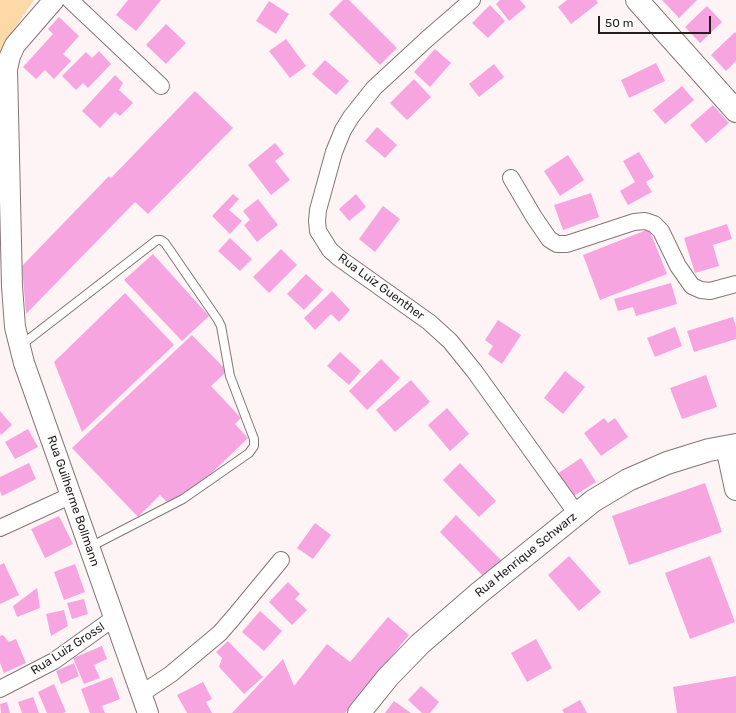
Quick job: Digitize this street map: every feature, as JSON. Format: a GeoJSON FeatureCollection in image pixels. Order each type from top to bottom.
{"type":"FeatureCollection","features":[{"type":"Feature","properties":{"kind":"main road"},"geometry":{"type":"LineString","coordinates":[[637,0],[736,111]]}},
{"type":"Feature","properties":{"kind":"main road","name":"Rua Henrique Schwarz"},"geometry":{"type":"LineString","coordinates":[[359,713],[388,677],[420,644],[479,593],[593,501],[608,491],[646,471],[690,456],[731,446]]}},
{"type":"Feature","properties":{"kind":"main road"},"geometry":{"type":"LineString","coordinates":[[731,446],[736,489]]}},
{"type":"Feature","properties":{"kind":"street","name":"Rua Guilherme Bollmann"},"geometry":{"type":"LineString","coordinates":[[54,0],[15,45],[10,56],[7,69],[6,283],[19,346],[148,713]]}},
{"type":"Feature","properties":{"kind":"street"},"geometry":{"type":"LineString","coordinates":[[70,0],[161,86]]}},
{"type":"Feature","properties":{"kind":"street","name":"Rua Luiz Guenther"},"geometry":{"type":"LineString","coordinates":[[472,0],[374,88],[351,117],[343,130],[334,152],[318,210],[318,231],[330,250],[339,258],[429,322],[450,341],[479,378],[577,514]]}},
{"type":"Feature","properties":{"kind":"street"},"geometry":{"type":"LineString","coordinates":[[511,178],[549,239],[557,244],[567,244],[634,222],[654,224],[661,231],[678,266],[692,286],[701,290],[710,291],[736,284]]}},
{"type":"Feature","properties":{"kind":"street"},"geometry":{"type":"LineString","coordinates":[[0,528],[72,495]]}},
{"type":"Feature","properties":{"kind":"street"},"geometry":{"type":"LineString","coordinates":[[141,694],[171,674],[220,632],[282,560]]}},
{"type":"Feature","properties":{"kind":"street","name":"Rua Luiz Grossl"},"geometry":{"type":"LineString","coordinates":[[0,690],[54,661],[114,618]]}},
{"type":"Feature","properties":{"kind":"lane"},"geometry":{"type":"LineString","coordinates":[[19,346],[157,240],[161,240],[165,243],[222,326],[230,376],[254,439],[254,446],[249,453],[183,499],[90,547]]}},
{"type":"Feature","properties":{"kind":"shaded area"},"geometry":{"type":"Polygon","coordinates":[[[0,0],[34,0],[0,53],[0,0]]]}},
{"type":"Feature","properties":{"kind":"building"},"geometry":{"type":"Polygon","coordinates":[[[128,0],[161,0],[136,31],[116,15],[128,0]]]}},
{"type":"Feature","properties":{"kind":"building"},"geometry":{"type":"Polygon","coordinates":[[[343,0],[349,0],[397,48],[380,65],[329,14],[343,0]]]}},
{"type":"Feature","properties":{"kind":"building"},"geometry":{"type":"Polygon","coordinates":[[[500,0],[520,0],[526,7],[509,21],[496,4],[500,0]]]}},
{"type":"Feature","properties":{"kind":"building"},"geometry":{"type":"Polygon","coordinates":[[[567,0],[596,0],[598,3],[571,24],[558,7],[567,0]]]}},
{"type":"Feature","properties":{"kind":"building"},"geometry":{"type":"Polygon","coordinates":[[[662,0],[697,0],[679,18],[662,0]]]}},
{"type":"Feature","properties":{"kind":"building"},"geometry":{"type":"Polygon","coordinates":[[[269,1],[289,14],[276,34],[256,21],[269,1]]]}},
{"type":"Feature","properties":{"kind":"building"},"geometry":{"type":"Polygon","coordinates":[[[490,5],[505,21],[488,38],[472,23],[490,5]]]}},
{"type":"Feature","properties":{"kind":"building"},"geometry":{"type":"Polygon","coordinates":[[[707,6],[722,22],[700,43],[685,27],[707,6]]]}},
{"type":"Feature","properties":{"kind":"building"},"geometry":{"type":"Polygon","coordinates":[[[59,17],[79,36],[63,54],[71,61],[54,79],[45,70],[36,79],[23,67],[53,34],[48,29],[59,17]]]}},
{"type":"Feature","properties":{"kind":"building"},"geometry":{"type":"Polygon","coordinates":[[[166,24],[186,43],[166,64],[146,45],[166,24]]]}},
{"type":"Feature","properties":{"kind":"building"},"geometry":{"type":"Polygon","coordinates":[[[735,32],[736,61],[726,71],[711,55],[735,32]]]}},
{"type":"Feature","properties":{"kind":"building"},"geometry":{"type":"Polygon","coordinates":[[[286,39],[306,66],[290,78],[269,51],[286,39]]]}},
{"type":"Feature","properties":{"kind":"building"},"geometry":{"type":"Polygon","coordinates":[[[435,49],[451,63],[430,87],[414,72],[435,49]]]}},
{"type":"Feature","properties":{"kind":"building"},"geometry":{"type":"Polygon","coordinates":[[[99,51],[111,64],[88,88],[83,83],[76,90],[62,76],[86,52],[92,58],[99,51]]]}},
{"type":"Feature","properties":{"kind":"building"},"geometry":{"type":"Polygon","coordinates":[[[325,60],[349,81],[336,95],[312,74],[325,60]]]}},
{"type":"Feature","properties":{"kind":"building"},"geometry":{"type":"Polygon","coordinates":[[[656,63],[665,81],[629,98],[621,80],[656,63]]]}},
{"type":"Feature","properties":{"kind":"building"},"geometry":{"type":"Polygon","coordinates":[[[494,64],[504,77],[479,97],[469,84],[494,64]]]}},
{"type":"Feature","properties":{"kind":"building"},"geometry":{"type":"Polygon","coordinates":[[[115,75],[123,83],[119,90],[133,103],[120,116],[115,112],[100,128],[82,111],[115,75]]]}},
{"type":"Feature","properties":{"kind":"building"},"geometry":{"type":"Polygon","coordinates":[[[414,79],[431,97],[407,120],[390,103],[414,79]]]}},
{"type":"Feature","properties":{"kind":"building"},"geometry":{"type":"Polygon","coordinates":[[[682,86],[694,100],[665,124],[653,110],[682,86]]]}},
{"type":"Feature","properties":{"kind":"building"},"geometry":{"type":"Polygon","coordinates":[[[195,91],[233,128],[148,214],[135,202],[26,314],[22,266],[109,176],[111,178],[195,91]]]}},
{"type":"Feature","properties":{"kind":"building"},"geometry":{"type":"Polygon","coordinates":[[[713,105],[729,123],[706,143],[690,125],[713,105]]]}},
{"type":"Feature","properties":{"kind":"building"},"geometry":{"type":"Polygon","coordinates":[[[377,127],[397,145],[385,158],[365,141],[377,127]]]}},
{"type":"Feature","properties":{"kind":"building"},"geometry":{"type":"Polygon","coordinates":[[[275,143],[284,154],[275,161],[290,180],[271,195],[248,165],[275,143]]]}},
{"type":"Feature","properties":{"kind":"building"},"geometry":{"type":"Polygon","coordinates":[[[639,152],[654,177],[646,182],[652,192],[628,205],[620,191],[635,182],[623,161],[639,152]]]}},
{"type":"Feature","properties":{"kind":"building"},"geometry":{"type":"Polygon","coordinates":[[[568,155],[584,180],[560,196],[544,171],[568,155]]]}},
{"type":"Feature","properties":{"kind":"building"},"geometry":{"type":"Polygon","coordinates":[[[591,193],[599,217],[563,230],[554,205],[591,193]]]}},
{"type":"Feature","properties":{"kind":"building"},"geometry":{"type":"Polygon","coordinates":[[[233,194],[239,199],[229,210],[242,221],[230,234],[212,216],[233,194]]]}},
{"type":"Feature","properties":{"kind":"building"},"geometry":{"type":"Polygon","coordinates":[[[356,194],[366,207],[349,221],[339,209],[356,194]]]}},
{"type":"Feature","properties":{"kind":"building"},"geometry":{"type":"Polygon","coordinates":[[[258,199],[278,225],[257,242],[244,225],[250,220],[243,211],[258,199]]]}},
{"type":"Feature","properties":{"kind":"building"},"geometry":{"type":"Polygon","coordinates":[[[383,206],[400,219],[375,252],[359,239],[383,206]]]}},
{"type":"Feature","properties":{"kind":"building"},"geometry":{"type":"Polygon","coordinates":[[[727,224],[732,239],[713,245],[719,266],[695,273],[684,238],[727,224]]]}},
{"type":"Feature","properties":{"kind":"building"},"geometry":{"type":"Polygon","coordinates":[[[649,229],[667,274],[600,300],[583,255],[649,229]]]}},
{"type":"Feature","properties":{"kind":"building"},"geometry":{"type":"Polygon","coordinates":[[[230,238],[252,259],[240,271],[218,251],[230,238]]]}},
{"type":"Feature","properties":{"kind":"building"},"geometry":{"type":"Polygon","coordinates":[[[281,249],[297,265],[269,293],[253,277],[281,249]]]}},
{"type":"Feature","properties":{"kind":"building"},"geometry":{"type":"Polygon","coordinates":[[[153,254],[209,316],[182,341],[124,280],[153,254]]]}},
{"type":"Feature","properties":{"kind":"building"},"geometry":{"type":"Polygon","coordinates":[[[306,274],[323,290],[304,310],[287,294],[306,274]]]}},
{"type":"Feature","properties":{"kind":"building"},"geometry":{"type":"Polygon","coordinates":[[[671,283],[677,304],[636,316],[633,307],[618,311],[614,299],[671,283]]]}},
{"type":"Feature","properties":{"kind":"building"},"geometry":{"type":"Polygon","coordinates":[[[332,291],[350,310],[339,322],[331,314],[315,330],[304,318],[332,291]]]}},
{"type":"Feature","properties":{"kind":"building"},"geometry":{"type":"Polygon","coordinates":[[[125,293],[174,345],[82,432],[54,362],[125,293]]]}},
{"type":"Feature","properties":{"kind":"building"},"geometry":{"type":"Polygon","coordinates":[[[733,317],[736,327],[736,339],[694,352],[687,331],[733,317]]]}},
{"type":"Feature","properties":{"kind":"building"},"geometry":{"type":"Polygon","coordinates":[[[498,320],[521,335],[502,364],[488,354],[493,346],[485,340],[498,320]]]}},
{"type":"Feature","properties":{"kind":"building"},"geometry":{"type":"Polygon","coordinates":[[[675,327],[682,346],[655,357],[647,338],[675,327]]]}},
{"type":"Feature","properties":{"kind":"building"},"geometry":{"type":"Polygon","coordinates":[[[192,335],[227,371],[211,386],[241,418],[235,424],[248,438],[192,492],[167,502],[160,495],[138,517],[72,448],[192,335]]]}},
{"type":"Feature","properties":{"kind":"building"},"geometry":{"type":"Polygon","coordinates":[[[340,352],[361,371],[349,385],[327,366],[340,352]]]}},
{"type":"Feature","properties":{"kind":"building"},"geometry":{"type":"Polygon","coordinates":[[[381,359],[400,378],[367,410],[349,391],[381,359]]]}},
{"type":"Feature","properties":{"kind":"building"},"geometry":{"type":"Polygon","coordinates":[[[565,371],[585,387],[563,414],[544,398],[565,371]]]}},
{"type":"Feature","properties":{"kind":"building"},"geometry":{"type":"Polygon","coordinates":[[[706,375],[717,407],[682,419],[670,388],[706,375]]]}},
{"type":"Feature","properties":{"kind":"building"},"geometry":{"type":"Polygon","coordinates":[[[411,380],[430,402],[395,432],[376,410],[411,380]]]}},
{"type":"Feature","properties":{"kind":"building"},"geometry":{"type":"Polygon","coordinates":[[[447,408],[469,434],[450,451],[428,425],[447,408]]]}},
{"type":"Feature","properties":{"kind":"building"},"geometry":{"type":"Polygon","coordinates":[[[0,411],[12,425],[1,435],[0,433],[0,411]]]}},
{"type":"Feature","properties":{"kind":"building"},"geometry":{"type":"Polygon","coordinates":[[[604,418],[608,423],[615,418],[628,437],[601,456],[584,433],[604,418]]]}},
{"type":"Feature","properties":{"kind":"building"},"geometry":{"type":"Polygon","coordinates":[[[28,429],[38,447],[15,459],[5,442],[28,429]]]}},
{"type":"Feature","properties":{"kind":"building"},"geometry":{"type":"Polygon","coordinates":[[[581,458],[596,482],[569,499],[554,476],[581,458]]]}},
{"type":"Feature","properties":{"kind":"building"},"geometry":{"type":"Polygon","coordinates":[[[29,463],[36,479],[2,496],[0,491],[0,477],[29,463]]]}},
{"type":"Feature","properties":{"kind":"building"},"geometry":{"type":"Polygon","coordinates":[[[460,463],[496,501],[479,517],[443,480],[460,463]]]}},
{"type":"Feature","properties":{"kind":"building"},"geometry":{"type":"Polygon","coordinates":[[[705,483],[722,532],[629,565],[612,516],[705,483]]]}},
{"type":"Feature","properties":{"kind":"building"},"geometry":{"type":"Polygon","coordinates":[[[456,515],[501,560],[484,577],[440,532],[456,515]]]}},
{"type":"Feature","properties":{"kind":"building"},"geometry":{"type":"Polygon","coordinates":[[[59,516],[73,544],[45,558],[31,529],[59,516]]]}},
{"type":"Feature","properties":{"kind":"building"},"geometry":{"type":"Polygon","coordinates":[[[315,523],[331,535],[313,559],[297,548],[315,523]]]}},
{"type":"Feature","properties":{"kind":"building"},"geometry":{"type":"Polygon","coordinates":[[[569,556],[601,592],[579,611],[548,575],[569,556]]]}},
{"type":"Feature","properties":{"kind":"building"},"geometry":{"type":"Polygon","coordinates":[[[710,556],[735,622],[690,639],[665,573],[710,556]]]}},
{"type":"Feature","properties":{"kind":"building"},"geometry":{"type":"Polygon","coordinates":[[[4,563],[19,595],[0,604],[0,565],[4,563]]]}},
{"type":"Feature","properties":{"kind":"building"},"geometry":{"type":"Polygon","coordinates":[[[75,564],[85,592],[64,600],[54,572],[75,564]]]}},
{"type":"Feature","properties":{"kind":"building"},"geometry":{"type":"Polygon","coordinates":[[[288,582],[300,594],[295,599],[307,610],[292,625],[269,602],[288,582]]]}},
{"type":"Feature","properties":{"kind":"building"},"geometry":{"type":"Polygon","coordinates":[[[37,588],[40,608],[17,617],[13,606],[37,588]]]}},
{"type":"Feature","properties":{"kind":"building"},"geometry":{"type":"Polygon","coordinates":[[[84,599],[88,614],[72,619],[67,603],[84,599]]]}},
{"type":"Feature","properties":{"kind":"building"},"geometry":{"type":"Polygon","coordinates":[[[64,610],[68,626],[51,636],[46,614],[64,610]]]}},
{"type":"Feature","properties":{"kind":"building"},"geometry":{"type":"Polygon","coordinates":[[[260,611],[282,631],[264,651],[242,632],[260,611]]]}},
{"type":"Feature","properties":{"kind":"building"},"geometry":{"type":"Polygon","coordinates":[[[388,617],[409,635],[345,713],[232,713],[283,659],[294,686],[327,644],[350,662],[388,617]]]}},
{"type":"Feature","properties":{"kind":"building"},"geometry":{"type":"Polygon","coordinates":[[[3,635],[9,642],[16,639],[26,663],[4,673],[0,663],[0,636],[3,635]]]}},
{"type":"Feature","properties":{"kind":"building"},"geometry":{"type":"Polygon","coordinates":[[[536,639],[552,668],[527,682],[511,653],[536,639]]]}},
{"type":"Feature","properties":{"kind":"building"},"geometry":{"type":"Polygon","coordinates":[[[228,641],[263,677],[244,694],[219,667],[222,658],[216,652],[228,641]]]}},
{"type":"Feature","properties":{"kind":"building"},"geometry":{"type":"Polygon","coordinates":[[[102,646],[107,659],[94,665],[100,678],[84,684],[73,658],[102,646]]]}},
{"type":"Feature","properties":{"kind":"building"},"geometry":{"type":"Polygon","coordinates":[[[74,663],[79,676],[61,684],[56,671],[74,663]]]}},
{"type":"Feature","properties":{"kind":"building"},"geometry":{"type":"Polygon","coordinates":[[[736,676],[736,713],[677,713],[673,687],[736,676]]]}},
{"type":"Feature","properties":{"kind":"building"},"geometry":{"type":"Polygon","coordinates":[[[112,677],[120,699],[102,706],[105,713],[90,713],[81,689],[112,677]]]}},
{"type":"Feature","properties":{"kind":"building"},"geometry":{"type":"Polygon","coordinates":[[[203,682],[212,699],[206,702],[212,713],[187,713],[177,695],[203,682]]]}},
{"type":"Feature","properties":{"kind":"building"},"geometry":{"type":"Polygon","coordinates":[[[54,684],[66,712],[47,713],[38,692],[54,684]]]}},
{"type":"Feature","properties":{"kind":"building"},"geometry":{"type":"Polygon","coordinates":[[[421,686],[439,702],[430,713],[422,713],[408,700],[421,686]]]}},
{"type":"Feature","properties":{"kind":"building"},"geometry":{"type":"Polygon","coordinates":[[[33,697],[39,713],[22,713],[18,702],[33,697]]]}},
{"type":"Feature","properties":{"kind":"building"},"geometry":{"type":"Polygon","coordinates":[[[580,700],[587,713],[564,713],[562,710],[580,700]]]}},
{"type":"Feature","properties":{"kind":"building"},"geometry":{"type":"Polygon","coordinates":[[[394,701],[411,713],[385,713],[394,701]]]}},
{"type":"Feature","properties":{"kind":"building"},"geometry":{"type":"Polygon","coordinates":[[[7,702],[10,713],[1,713],[0,704],[7,702]]]}}]}
